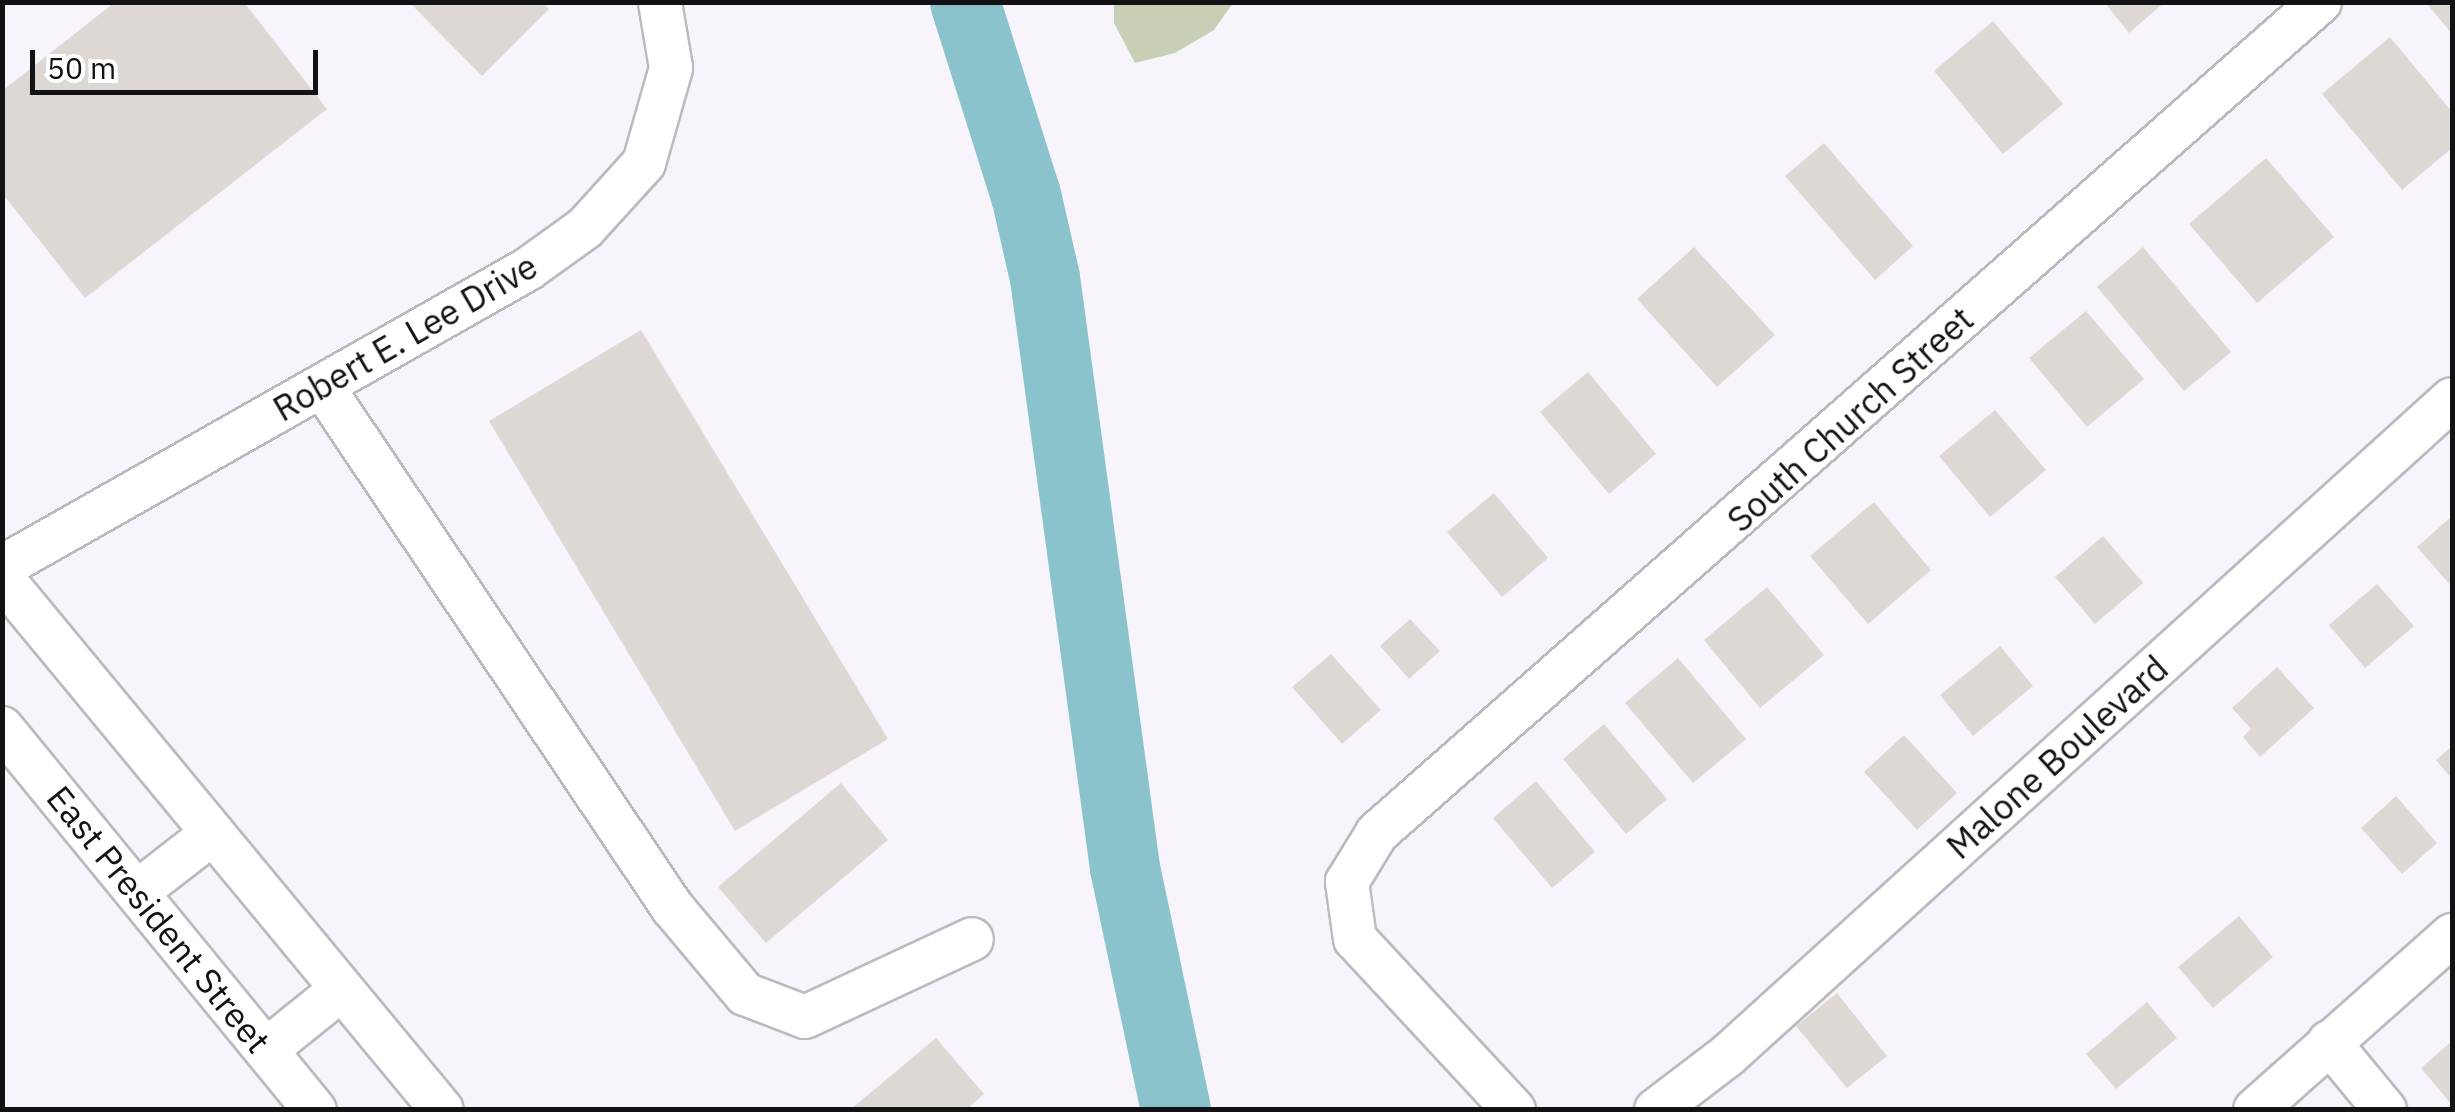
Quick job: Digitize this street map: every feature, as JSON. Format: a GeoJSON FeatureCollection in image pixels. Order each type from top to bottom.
{"type":"FeatureCollection","features":[{"type":"Feature","properties":{"kind":"street","name":"Robert E. Lee Drive"},"geometry":{"type":"LineString","coordinates":[[2,567],[528,269],[585,228],[644,163],[671,68],[660,2]]}},
{"type":"Feature","properties":{"kind":"street","name":"South Church Street"},"geometry":{"type":"LineString","coordinates":[[1514,1110],[1355,939],[1347,882],[1378,832],[2320,2]]}},
{"type":"Feature","properties":{"kind":"street"},"geometry":{"type":"LineString","coordinates":[[322,386],[672,907],[745,994],[805,1017],[972,939]]}},
{"type":"Feature","properties":{"kind":"street","name":"Malone Boulevard"},"geometry":{"type":"LineString","coordinates":[[1656,1110],[1727,1056],[2452,399]]}},
{"type":"Feature","properties":{"kind":"street"},"geometry":{"type":"LineString","coordinates":[[2,578],[442,1110]]}},
{"type":"Feature","properties":{"kind":"street","name":"East President Street"},"geometry":{"type":"LineString","coordinates":[[2,728],[315,1110]]}},
{"type":"Feature","properties":{"kind":"street"},"geometry":{"type":"LineString","coordinates":[[137,892],[213,833]]}},
{"type":"Feature","properties":{"kind":"street"},"geometry":{"type":"LineString","coordinates":[[2255,1110],[2452,935]]}},
{"type":"Feature","properties":{"kind":"street"},"geometry":{"type":"LineString","coordinates":[[266,1050],[342,989]]}},
{"type":"Feature","properties":{"kind":"street"},"geometry":{"type":"LineString","coordinates":[[2329,1042],[2384,1110]]}},
{"type":"Feature","properties":{"kind":"green space"},"geometry":{"type":"Polygon","coordinates":[[[1114,2],[1233,3],[1214,30],[1175,53],[1135,63],[1114,23],[1114,2]]]}},
{"type":"Feature","properties":{"kind":"building"},"geometry":{"type":"Polygon","coordinates":[[[115,2],[244,2],[327,109],[85,298],[2,193],[2,91],[115,2]]]}},
{"type":"Feature","properties":{"kind":"building"},"geometry":{"type":"Polygon","coordinates":[[[409,2],[542,2],[549,9],[482,76],[409,2]]]}},
{"type":"Feature","properties":{"kind":"building"},"geometry":{"type":"Polygon","coordinates":[[[2104,2],[2165,2],[2129,33],[2104,2]]]}},
{"type":"Feature","properties":{"kind":"building"},"geometry":{"type":"Polygon","coordinates":[[[2452,2],[2452,34],[2428,5],[2452,2]]]}},
{"type":"Feature","properties":{"kind":"building"},"geometry":{"type":"Polygon","coordinates":[[[1993,21],[2063,104],[2003,154],[1934,71],[1993,21]]]}},
{"type":"Feature","properties":{"kind":"building"},"geometry":{"type":"Polygon","coordinates":[[[2390,37],[2452,112],[2452,148],[2402,190],[2322,94],[2390,37]]]}},
{"type":"Feature","properties":{"kind":"building"},"geometry":{"type":"Polygon","coordinates":[[[1824,143],[1913,246],[1875,280],[1785,176],[1824,143]]]}},
{"type":"Feature","properties":{"kind":"building"},"geometry":{"type":"Polygon","coordinates":[[[2266,158],[2334,237],[2257,303],[2189,224],[2266,158]]]}},
{"type":"Feature","properties":{"kind":"building"},"geometry":{"type":"Polygon","coordinates":[[[1694,247],[1775,335],[1717,387],[1637,299],[1694,247]]]}},
{"type":"Feature","properties":{"kind":"building"},"geometry":{"type":"Polygon","coordinates":[[[2143,247],[2231,352],[2184,391],[2097,287],[2143,247]]]}},
{"type":"Feature","properties":{"kind":"building"},"geometry":{"type":"Polygon","coordinates":[[[2086,311],[2144,379],[2087,427],[2029,358],[2086,311]]]}},
{"type":"Feature","properties":{"kind":"building"},"geometry":{"type":"Polygon","coordinates":[[[641,330],[888,739],[735,831],[489,421],[641,330]]]}},
{"type":"Feature","properties":{"kind":"building"},"geometry":{"type":"Polygon","coordinates":[[[1588,372],[1656,454],[1609,494],[1540,412],[1588,372]]]}},
{"type":"Feature","properties":{"kind":"building"},"geometry":{"type":"Polygon","coordinates":[[[1995,410],[2046,470],[1990,517],[1939,456],[1995,410]]]}},
{"type":"Feature","properties":{"kind":"building"},"geometry":{"type":"Polygon","coordinates":[[[1494,493],[1548,558],[1502,597],[1447,532],[1494,493]]]}},
{"type":"Feature","properties":{"kind":"building"},"geometry":{"type":"Polygon","coordinates":[[[1874,502],[1931,570],[1868,624],[1810,556],[1874,502]]]}},
{"type":"Feature","properties":{"kind":"building"},"geometry":{"type":"Polygon","coordinates":[[[2452,516],[2452,587],[2417,547],[2452,516]]]}},
{"type":"Feature","properties":{"kind":"building"},"geometry":{"type":"Polygon","coordinates":[[[2103,536],[2143,583],[2095,624],[2055,577],[2103,536]]]}},
{"type":"Feature","properties":{"kind":"building"},"geometry":{"type":"Polygon","coordinates":[[[2377,584],[2414,626],[2365,668],[2329,625],[2377,584]]]}},
{"type":"Feature","properties":{"kind":"building"},"geometry":{"type":"Polygon","coordinates":[[[1767,587],[1824,655],[1760,708],[1704,640],[1767,587]]]}},
{"type":"Feature","properties":{"kind":"building"},"geometry":{"type":"Polygon","coordinates":[[[1410,619],[1440,651],[1409,679],[1380,646],[1410,619]]]}},
{"type":"Feature","properties":{"kind":"building"},"geometry":{"type":"Polygon","coordinates":[[[2000,646],[2033,686],[1973,736],[1940,695],[2000,646]]]}},
{"type":"Feature","properties":{"kind":"building"},"geometry":{"type":"Polygon","coordinates":[[[1331,654],[1381,710],[1342,744],[1292,687],[1331,654]]]}},
{"type":"Feature","properties":{"kind":"building"},"geometry":{"type":"Polygon","coordinates":[[[1678,658],[1746,739],[1693,783],[1625,703],[1678,658]]]}},
{"type":"Feature","properties":{"kind":"building"},"geometry":{"type":"Polygon","coordinates":[[[2277,667],[2314,708],[2260,757],[2243,737],[2251,729],[2232,708],[2277,667]]]}},
{"type":"Feature","properties":{"kind":"building"},"geometry":{"type":"Polygon","coordinates":[[[1604,724],[1667,799],[1626,834],[1563,759],[1604,724]]]}},
{"type":"Feature","properties":{"kind":"building"},"geometry":{"type":"Polygon","coordinates":[[[1904,735],[1957,793],[1917,830],[1864,772],[1904,735]]]}},
{"type":"Feature","properties":{"kind":"building"},"geometry":{"type":"Polygon","coordinates":[[[2452,746],[2452,779],[2436,760],[2452,746]]]}},
{"type":"Feature","properties":{"kind":"building"},"geometry":{"type":"Polygon","coordinates":[[[1536,781],[1595,852],[1552,888],[1493,818],[1536,781]]]}},
{"type":"Feature","properties":{"kind":"building"},"geometry":{"type":"Polygon","coordinates":[[[841,783],[888,840],[766,943],[718,887],[841,783]]]}},
{"type":"Feature","properties":{"kind":"building"},"geometry":{"type":"Polygon","coordinates":[[[2396,796],[2437,843],[2402,874],[2361,828],[2396,796]]]}},
{"type":"Feature","properties":{"kind":"building"},"geometry":{"type":"Polygon","coordinates":[[[2239,916],[2273,957],[2213,1008],[2178,967],[2239,916]]]}},
{"type":"Feature","properties":{"kind":"building"},"geometry":{"type":"Polygon","coordinates":[[[1837,993],[1887,1056],[1847,1088],[1796,1026],[1837,993]]]}},
{"type":"Feature","properties":{"kind":"building"},"geometry":{"type":"Polygon","coordinates":[[[2147,1002],[2177,1038],[2116,1089],[2086,1054],[2147,1002]]]}},
{"type":"Feature","properties":{"kind":"building"},"geometry":{"type":"Polygon","coordinates":[[[936,1038],[984,1094],[966,1110],[850,1110],[936,1038]]]}},
{"type":"Feature","properties":{"kind":"building"},"geometry":{"type":"Polygon","coordinates":[[[2452,1041],[2452,1105],[2421,1068],[2452,1041]]]}},
{"type":"Feature","properties":{"kind":"waterway"},"geometry":{"type":"LineString","coordinates":[[965,2],[1026,195],[1045,278],[1125,868],[1176,1110]]}}]}
